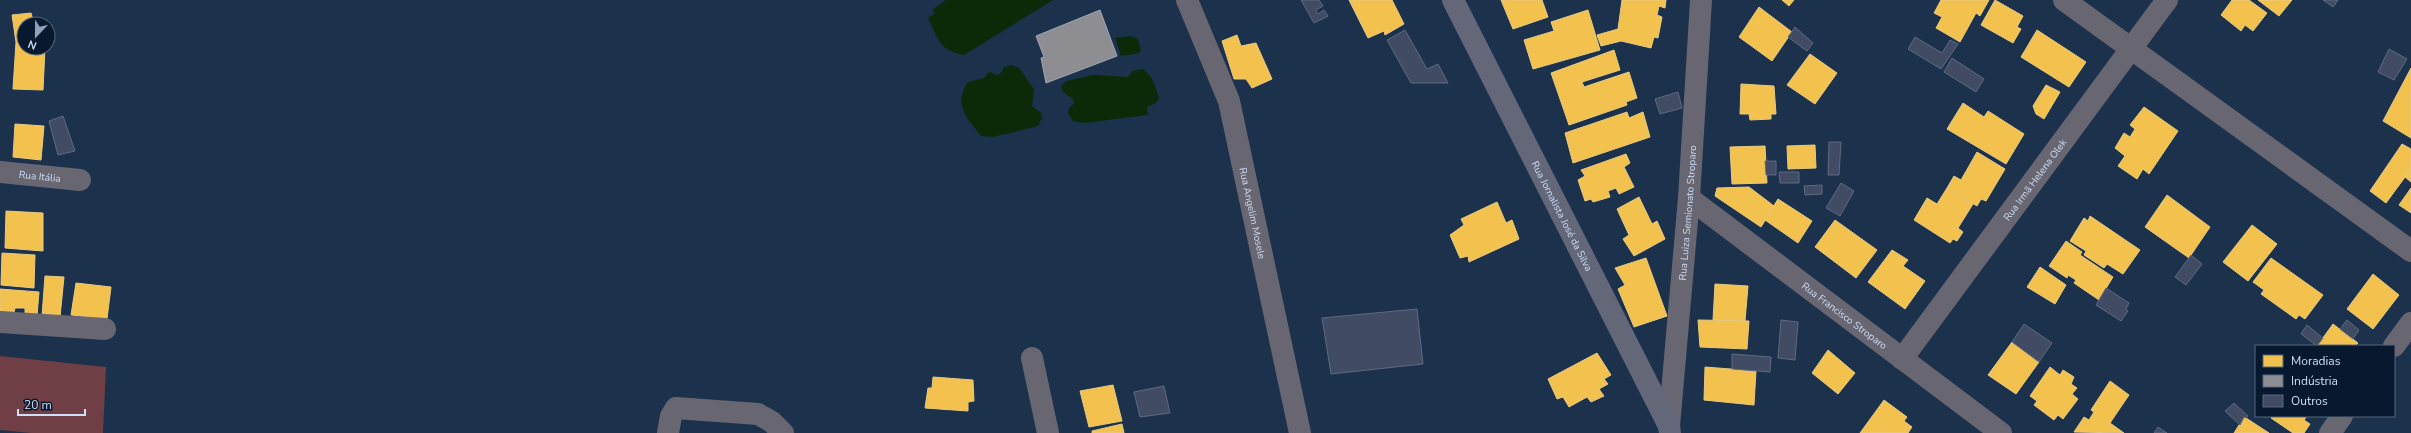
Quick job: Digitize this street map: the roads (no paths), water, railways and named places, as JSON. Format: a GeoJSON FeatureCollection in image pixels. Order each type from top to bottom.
{"type":"FeatureCollection","features":[{"type":"Feature","properties":{"kind":"main road","name":"Rua Jornalista José da Silva"},"geometry":{"type":"LineString","coordinates":[[1454,0],[1669,429]]}},
{"type":"Feature","properties":{"kind":"street","name":"Rua Angelim Mosele"},"geometry":{"type":"LineString","coordinates":[[1187,0],[1229,101],[1300,433]]}},
{"type":"Feature","properties":{"kind":"street","name":"Rua Luiza Semionato Stroparo"},"geometry":{"type":"LineString","coordinates":[[1669,429],[1689,198],[1701,0]]}},
{"type":"Feature","properties":{"kind":"street"},"geometry":{"type":"LineString","coordinates":[[2064,0],[2411,251]]}},
{"type":"Feature","properties":{"kind":"street","name":"Rua Irmã Helena Olek"},"geometry":{"type":"LineString","coordinates":[[1902,359],[2167,0]]}},
{"type":"Feature","properties":{"kind":"street","name":"Rua Itália"},"geometry":{"type":"LineString","coordinates":[[0,172],[80,180]]}},
{"type":"Feature","properties":{"kind":"street","name":"Rua Francisco Stroparo"},"geometry":{"type":"LineString","coordinates":[[1689,198],[2001,433]]}},
{"type":"Feature","properties":{"kind":"street"},"geometry":{"type":"LineString","coordinates":[[0,322],[105,329]]}},
{"type":"Feature","properties":{"kind":"street"},"geometry":{"type":"LineString","coordinates":[[2395,345],[2411,323]]}},
{"type":"Feature","properties":{"kind":"street"},"geometry":{"type":"LineString","coordinates":[[1032,358],[1048,433]]}},
{"type":"Feature","properties":{"kind":"street"},"geometry":{"type":"LineString","coordinates":[[668,433],[670,416],[676,408],[758,414],[772,422],[783,433]]}},
{"type":"Feature","properties":{"kind":"street"},"geometry":{"type":"LineString","coordinates":[[2330,433],[2341,417]]}}]}
